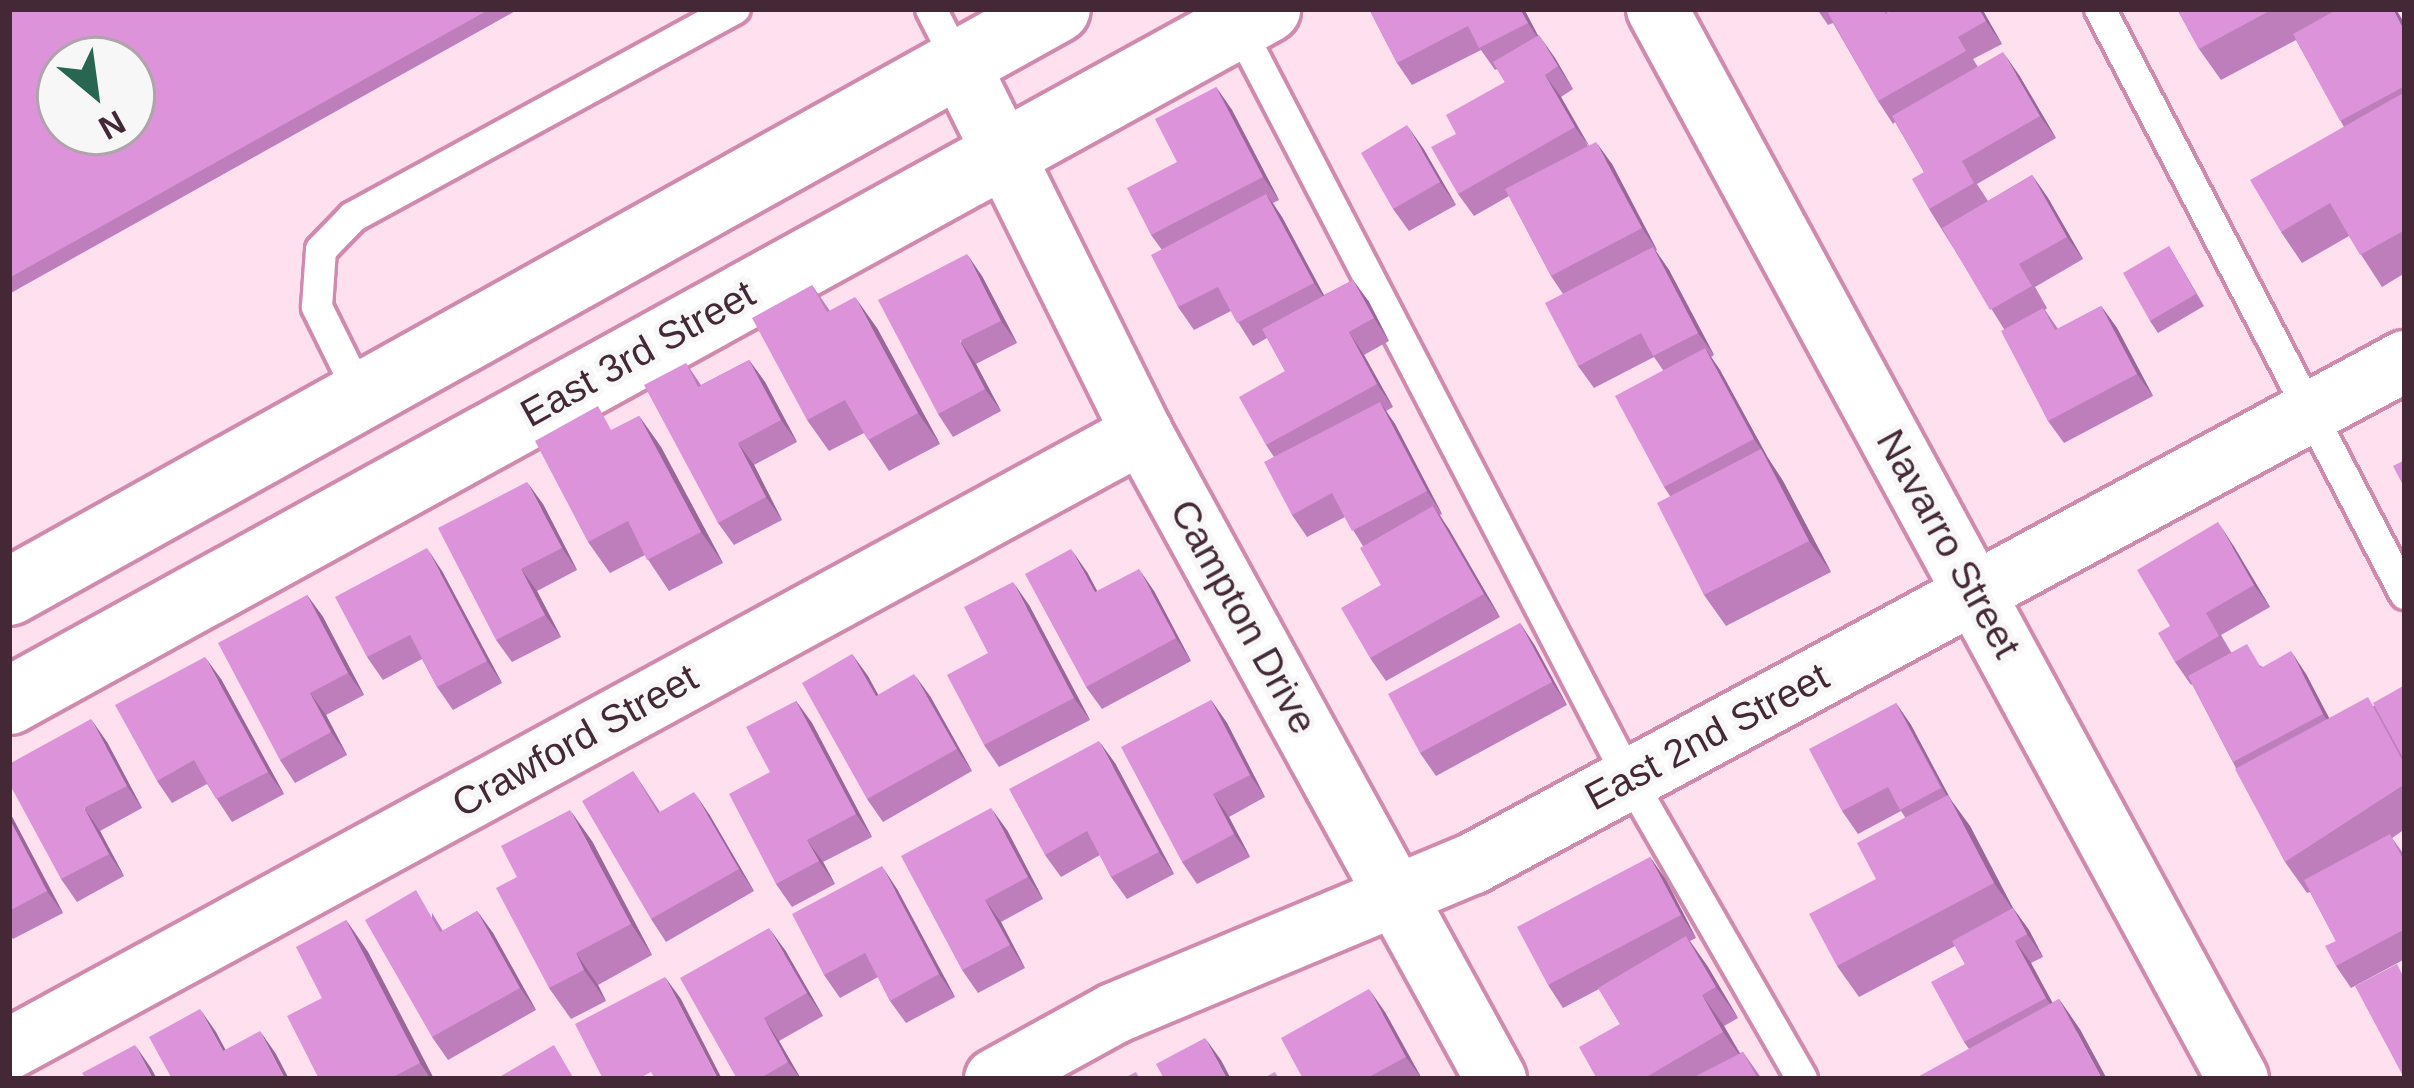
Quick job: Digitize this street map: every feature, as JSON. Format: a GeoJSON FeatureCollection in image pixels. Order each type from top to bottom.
{"type":"FeatureCollection","features":[{"type":"Feature","properties":{"kind":"street"},"geometry":{"type":"LineString","coordinates":[[9,592],[1058,9]]}},
{"type":"Feature","properties":{"kind":"street","name":"Navarro Street"},"geometry":{"type":"LineString","coordinates":[[1657,9],[2238,1079]]}},
{"type":"Feature","properties":{"kind":"street","name":"East 3rd Street"},"geometry":{"type":"LineString","coordinates":[[9,701],[1002,149],[1252,17]]}},
{"type":"Feature","properties":{"kind":"street","name":"Campton Drive"},"geometry":{"type":"LineString","coordinates":[[960,66],[1142,433],[1496,1079]]}},
{"type":"Feature","properties":{"kind":"street","name":"East 2nd Street"},"geometry":{"type":"LineString","coordinates":[[994,1079],[1115,1012],[1326,932],[1976,594],[2405,361]]}},
{"type":"Feature","properties":{"kind":"street","name":"Crawford Street"},"geometry":{"type":"LineString","coordinates":[[9,1049],[1142,433]]}},
{"type":"Feature","properties":{"kind":"lane"},"geometry":{"type":"LineString","coordinates":[[362,398],[317,307],[321,250],[353,217],[735,9]]}},
{"type":"Feature","properties":{"kind":"lane"},"geometry":{"type":"LineString","coordinates":[[931,9],[960,66]]}},
{"type":"Feature","properties":{"kind":"lane"},"geometry":{"type":"LineString","coordinates":[[2100,9],[2302,416],[2405,594]]}},
{"type":"Feature","properties":{"kind":"lane"},"geometry":{"type":"LineString","coordinates":[[1252,17],[1628,778],[1802,1079]]}},
{"type":"Feature","properties":{"kind":"building"},"geometry":{"type":"Polygon","coordinates":[[[9,9],[490,9],[9,278],[9,9]]]}},
{"type":"Feature","properties":{"kind":"building"},"geometry":{"type":"Polygon","coordinates":[[[1369,9],[1520,9],[1528,23],[1479,48],[1468,26],[1397,63],[1369,9]]]}},
{"type":"Feature","properties":{"kind":"building"},"geometry":{"type":"Polygon","coordinates":[[[1883,9],[1886,14],[1894,9],[1979,9],[1986,21],[1958,37],[1966,51],[1878,101],[1828,13],[1883,9]]]}},
{"type":"Feature","properties":{"kind":"building"},"geometry":{"type":"Polygon","coordinates":[[[2177,9],[2273,9],[2199,49],[2177,9]]]}},
{"type":"Feature","properties":{"kind":"building"},"geometry":{"type":"Polygon","coordinates":[[[2338,9],[2393,9],[2405,32],[2405,86],[2340,121],[2293,34],[2338,9]]]}},
{"type":"Feature","properties":{"kind":"building"},"geometry":{"type":"Polygon","coordinates":[[[1539,35],[1558,66],[1545,75],[1575,127],[1458,194],[1431,147],[1456,134],[1446,115],[1505,82],[1493,62],[1539,35]]]}},
{"type":"Feature","properties":{"kind":"building"},"geometry":{"type":"Polygon","coordinates":[[[2003,52],[2040,116],[1962,161],[1974,183],[1929,209],[1912,179],[1924,172],[1892,116],[2003,52]]]}},
{"type":"Feature","properties":{"kind":"building"},"geometry":{"type":"Polygon","coordinates":[[[1216,87],[1263,177],[1151,235],[1127,188],[1177,162],[1155,119],[1216,87]]]}},
{"type":"Feature","properties":{"kind":"building"},"geometry":{"type":"Polygon","coordinates":[[[2405,92],[2405,230],[2360,255],[2330,203],[2281,232],[2250,180],[2405,92]]]}},
{"type":"Feature","properties":{"kind":"building"},"geometry":{"type":"Polygon","coordinates":[[[1407,125],[1440,182],[1393,209],[1361,153],[1407,125]]]}},
{"type":"Feature","properties":{"kind":"building"},"geometry":{"type":"Polygon","coordinates":[[[1596,142],[1642,228],[1551,276],[1505,189],[1596,142]]]}},
{"type":"Feature","properties":{"kind":"building"},"geometry":{"type":"Polygon","coordinates":[[[2032,175],[2067,237],[2019,264],[2032,286],[1990,310],[1942,228],[2032,175]]]}},
{"type":"Feature","properties":{"kind":"building"},"geometry":{"type":"Polygon","coordinates":[[[1266,194],[1314,283],[1237,323],[1218,287],[1178,307],[1151,255],[1266,194]]]}},
{"type":"Feature","properties":{"kind":"building"},"geometry":{"type":"Polygon","coordinates":[[[2169,246],[2196,294],[2150,321],[2123,273],[2169,246]]]}},
{"type":"Feature","properties":{"kind":"building"},"geometry":{"type":"Polygon","coordinates":[[[1653,247],[1698,333],[1653,356],[1641,333],[1578,366],[1545,303],[1653,247]]]}},
{"type":"Feature","properties":{"kind":"building"},"geometry":{"type":"Polygon","coordinates":[[[967,254],[1001,321],[960,341],[985,389],[938,414],[878,300],[967,254]]]}},
{"type":"Feature","properties":{"kind":"building"},"geometry":{"type":"Polygon","coordinates":[[[1353,280],[1374,318],[1349,332],[1377,384],[1266,445],[1239,397],[1285,371],[1262,329],[1353,280]]]}},
{"type":"Feature","properties":{"kind":"building"},"geometry":{"type":"Polygon","coordinates":[[[812,285],[827,312],[855,297],[918,413],[868,440],[845,400],[807,420],[752,318],[812,285]]]}},
{"type":"Feature","properties":{"kind":"building"},"geometry":{"type":"Polygon","coordinates":[[[2101,306],[2137,374],[2048,421],[2001,331],[2043,308],[2055,330],[2101,306]]]}},
{"type":"Feature","properties":{"kind":"building"},"geometry":{"type":"Polygon","coordinates":[[[1705,348],[1754,439],[1664,487],[1615,396],[1705,348]]]}},
{"type":"Feature","properties":{"kind":"building"},"geometry":{"type":"Polygon","coordinates":[[[749,360],[781,420],[738,443],[766,497],[718,523],[644,385],[686,363],[698,387],[749,360]]]}},
{"type":"Feature","properties":{"kind":"building"},"geometry":{"type":"Polygon","coordinates":[[[1380,402],[1427,491],[1352,531],[1332,493],[1292,515],[1264,462],[1380,402]]]}},
{"type":"Feature","properties":{"kind":"building"},"geometry":{"type":"Polygon","coordinates":[[[598,406],[611,430],[639,416],[701,532],[647,560],[628,521],[588,542],[535,441],[598,406]]]}},
{"type":"Feature","properties":{"kind":"building"},"geometry":{"type":"Polygon","coordinates":[[[1761,449],[1809,541],[1704,595],[1657,503],[1761,449]]]}},
{"type":"Feature","properties":{"kind":"building"},"geometry":{"type":"Polygon","coordinates":[[[2405,460],[2405,489],[2393,466],[2405,460]]]}},
{"type":"Feature","properties":{"kind":"building"},"geometry":{"type":"Polygon","coordinates":[[[527,482],[562,548],[521,569],[545,615],[496,640],[438,528],[527,482]]]}},
{"type":"Feature","properties":{"kind":"building"},"geometry":{"type":"Polygon","coordinates":[[[1433,506],[1484,594],[1370,658],[1341,608],[1381,585],[1360,548],[1433,506]]]}},
{"type":"Feature","properties":{"kind":"building"},"geometry":{"type":"Polygon","coordinates":[[[2218,522],[2254,585],[2206,613],[2219,636],[2175,662],[2158,633],[2170,626],[2137,570],[2218,522]]]}},
{"type":"Feature","properties":{"kind":"building"},"geometry":{"type":"Polygon","coordinates":[[[427,548],[487,661],[437,687],[410,635],[367,657],[335,597],[427,548]]]}},
{"type":"Feature","properties":{"kind":"building"},"geometry":{"type":"Polygon","coordinates":[[[1071,549],[1095,592],[1139,569],[1176,638],[1086,687],[1025,574],[1071,549]]]}},
{"type":"Feature","properties":{"kind":"building"},"geometry":{"type":"Polygon","coordinates":[[[1013,582],[1074,698],[984,745],[947,675],[988,653],[964,607],[1013,582]]]}},
{"type":"Feature","properties":{"kind":"building"},"geometry":{"type":"Polygon","coordinates":[[[307,595],[348,673],[310,693],[331,732],[280,760],[218,643],[307,595]]]}},
{"type":"Feature","properties":{"kind":"building"},"geometry":{"type":"Polygon","coordinates":[[[1520,623],[1552,682],[1420,753],[1388,694],[1520,623]]]}},
{"type":"Feature","properties":{"kind":"building"},"geometry":{"type":"Polygon","coordinates":[[[2247,644],[2261,668],[2291,651],[2323,714],[2233,762],[2188,676],[2247,644]]]}},
{"type":"Feature","properties":{"kind":"building"},"geometry":{"type":"Polygon","coordinates":[[[852,654],[876,696],[914,674],[957,749],[867,799],[802,683],[852,654]]]}},
{"type":"Feature","properties":{"kind":"building"},"geometry":{"type":"Polygon","coordinates":[[[205,657],[268,772],[216,799],[194,760],[157,781],[115,705],[205,657]]]}},
{"type":"Feature","properties":{"kind":"building"},"geometry":{"type":"Polygon","coordinates":[[[2405,685],[2405,755],[2402,756],[2373,703],[2405,685]]]}},
{"type":"Feature","properties":{"kind":"building"},"geometry":{"type":"Polygon","coordinates":[[[2368,697],[2405,765],[2405,784],[2285,862],[2235,769],[2368,697]]]}},
{"type":"Feature","properties":{"kind":"building"},"geometry":{"type":"Polygon","coordinates":[[[1211,700],[1250,775],[1213,794],[1234,834],[1182,862],[1121,747],[1211,700]]]}},
{"type":"Feature","properties":{"kind":"building"},"geometry":{"type":"Polygon","coordinates":[[[796,701],[856,814],[807,840],[819,861],[776,884],[729,794],[770,772],[746,727],[796,701]]]}},
{"type":"Feature","properties":{"kind":"building"},"geometry":{"type":"Polygon","coordinates":[[[1896,703],[1941,788],[1900,810],[1888,787],[1842,811],[1809,749],[1896,703]]]}},
{"type":"Feature","properties":{"kind":"building"},"geometry":{"type":"Polygon","coordinates":[[[91,719],[127,786],[84,808],[109,854],[61,879],[9,783],[9,764],[91,719]]]}},
{"type":"Feature","properties":{"kind":"building"},"geometry":{"type":"Polygon","coordinates":[[[1099,741],[1159,852],[1111,877],[1087,831],[1045,855],[1009,789],[1099,741]]]}},
{"type":"Feature","properties":{"kind":"building"},"geometry":{"type":"Polygon","coordinates":[[[633,771],[658,813],[694,792],[739,869],[651,919],[582,801],[633,771]]]}},
{"type":"Feature","properties":{"kind":"building"},"geometry":{"type":"Polygon","coordinates":[[[1948,795],[1994,883],[1837,966],[1809,914],[1876,879],[1857,843],[1948,795]]]}},
{"type":"Feature","properties":{"kind":"building"},"geometry":{"type":"Polygon","coordinates":[[[991,808],[1028,877],[985,900],[1010,945],[962,970],[901,856],[991,808]]]}},
{"type":"Feature","properties":{"kind":"building"},"geometry":{"type":"Polygon","coordinates":[[[570,810],[631,924],[576,953],[584,970],[549,988],[496,888],[517,877],[501,846],[570,810]]]}},
{"type":"Feature","properties":{"kind":"building"},"geometry":{"type":"Polygon","coordinates":[[[9,818],[47,891],[9,911],[9,818]]]}},
{"type":"Feature","properties":{"kind":"building"},"geometry":{"type":"Polygon","coordinates":[[[2390,834],[2405,863],[2405,929],[2336,966],[2325,946],[2336,941],[2304,880],[2390,834]]]}},
{"type":"Feature","properties":{"kind":"building"},"geometry":{"type":"Polygon","coordinates":[[[1650,857],[1681,915],[1548,985],[1517,927],[1650,857]]]}},
{"type":"Feature","properties":{"kind":"building"},"geometry":{"type":"Polygon","coordinates":[[[882,866],[939,974],[890,1001],[865,953],[824,975],[792,914],[882,866]]]}},
{"type":"Feature","properties":{"kind":"building"},"geometry":{"type":"Polygon","coordinates":[[[416,890],[440,932],[477,911],[520,988],[432,1037],[365,920],[416,890]]]}},
{"type":"Feature","properties":{"kind":"building"},"geometry":{"type":"Polygon","coordinates":[[[2013,908],[2027,934],[2015,941],[2046,998],[1964,1042],[1931,982],[1965,964],[1952,941],[2013,908]]]}},
{"type":"Feature","properties":{"kind":"building"},"geometry":{"type":"Polygon","coordinates":[[[346,920],[420,1063],[389,1079],[319,1079],[287,1016],[322,998],[296,947],[346,920]]]}},
{"type":"Feature","properties":{"kind":"building"},"geometry":{"type":"Polygon","coordinates":[[[769,928],[807,993],[764,1018],[788,1062],[759,1079],[737,1079],[680,978],[769,928]]]}},
{"type":"Feature","properties":{"kind":"building"},"geometry":{"type":"Polygon","coordinates":[[[1686,936],[1716,987],[1702,995],[1723,1032],[1643,1079],[1597,1079],[1579,1047],[1620,1024],[1598,988],[1686,936]]]}},
{"type":"Feature","properties":{"kind":"building"},"geometry":{"type":"Polygon","coordinates":[[[2397,964],[2405,980],[2403,1076],[2355,986],[2397,964]]]}},
{"type":"Feature","properties":{"kind":"building"},"geometry":{"type":"Polygon","coordinates":[[[665,977],[718,1079],[655,1079],[651,1072],[638,1079],[603,1079],[575,1024],[665,977]]]}},
{"type":"Feature","properties":{"kind":"building"},"geometry":{"type":"Polygon","coordinates":[[[1369,989],[1406,1057],[1365,1079],[1303,1079],[1281,1038],[1369,989]]]}},
{"type":"Feature","properties":{"kind":"building"},"geometry":{"type":"Polygon","coordinates":[[[2059,999],[2102,1079],[1914,1079],[2059,999]]]}},
{"type":"Feature","properties":{"kind":"building"},"geometry":{"type":"Polygon","coordinates":[[[200,1009],[223,1051],[260,1031],[285,1079],[172,1079],[149,1037],[200,1009]]]}},
{"type":"Feature","properties":{"kind":"building"},"geometry":{"type":"Polygon","coordinates":[[[1205,1038],[1227,1079],[1164,1079],[1156,1064],[1205,1038]]]}},
{"type":"Feature","properties":{"kind":"building"},"geometry":{"type":"Polygon","coordinates":[[[135,1045],[153,1079],[86,1079],[82,1073],[135,1045]]]}},
{"type":"Feature","properties":{"kind":"building"},"geometry":{"type":"Polygon","coordinates":[[[554,1045],[574,1079],[496,1079],[554,1045]]]}},
{"type":"Feature","properties":{"kind":"building"},"geometry":{"type":"Polygon","coordinates":[[[1743,1052],[1758,1079],[1690,1079],[1743,1052]]]}}]}
